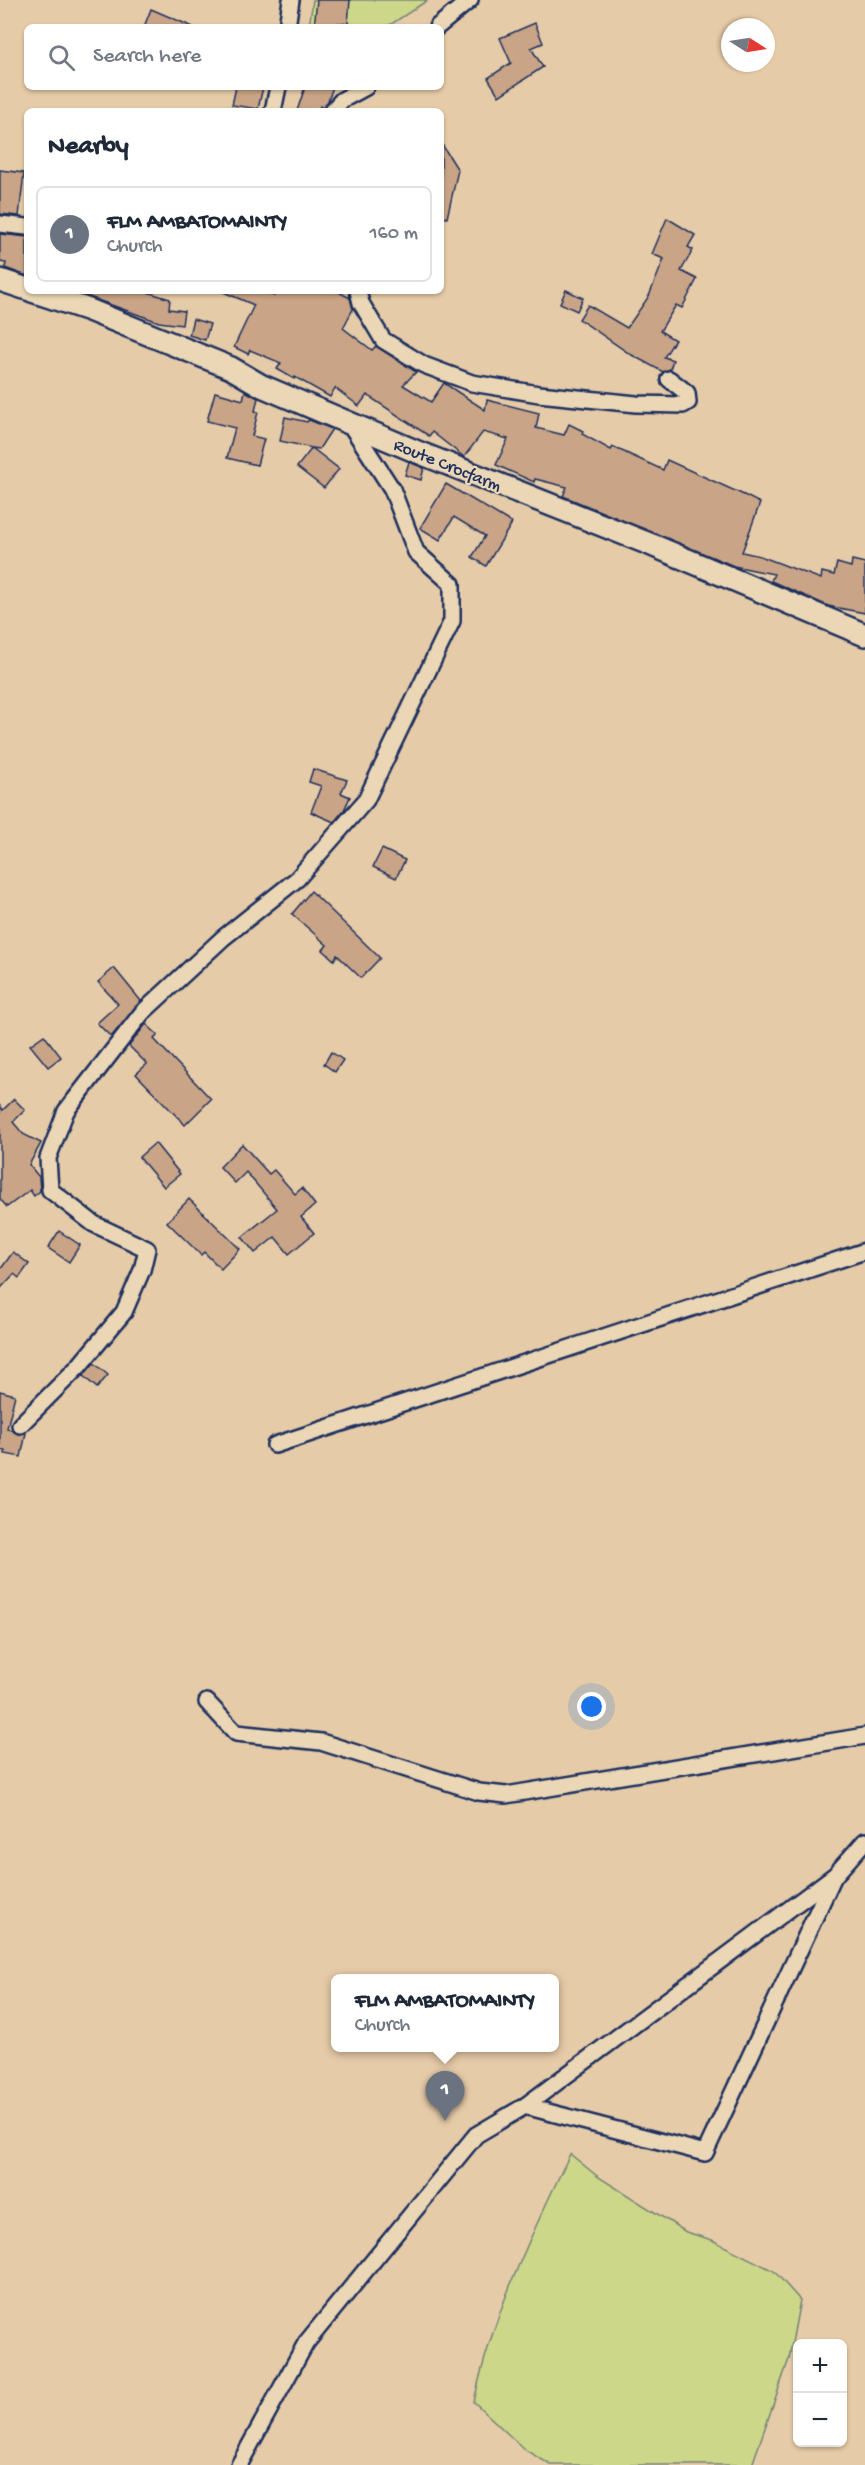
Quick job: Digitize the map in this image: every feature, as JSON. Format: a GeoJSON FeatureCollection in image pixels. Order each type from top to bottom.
{"type":"FeatureCollection","features":[{"type":"Feature","properties":{"kind":"street"},"geometry":{"type":"LineString","coordinates":[[287,24],[291,0]]}},
{"type":"Feature","properties":{"kind":"street"},"geometry":{"type":"LineString","coordinates":[[441,24],[470,0]]}},
{"type":"Feature","properties":{"kind":"street"},"geometry":{"type":"LineString","coordinates":[[274,108],[277,90]]}},
{"type":"Feature","properties":{"kind":"street"},"geometry":{"type":"LineString","coordinates":[[339,107],[362,90]]}},
{"type":"Feature","properties":{"kind":"street"},"geometry":{"type":"LineString","coordinates":[[0,224],[24,227]]}},
{"type":"Feature","properties":{"kind":"street"},"geometry":{"type":"LineString","coordinates":[[0,280],[24,288]]}},
{"type":"Feature","properties":{"kind":"street","name":"Route Crocfarm"},"geometry":{"type":"LineString","coordinates":[[41,294],[89,310],[231,368],[262,386],[350,424],[652,545],[865,635]]}},
{"type":"Feature","properties":{"kind":"street"},"geometry":{"type":"LineString","coordinates":[[359,294],[361,303],[383,339],[424,365],[472,383],[539,394],[636,404],[683,405],[688,402],[687,393],[669,379]]}},
{"type":"Feature","properties":{"kind":"street"},"geometry":{"type":"LineString","coordinates":[[20,1425],[79,1366],[124,1312],[142,1270],[147,1249],[94,1224],[50,1190],[48,1158],[66,1111],[142,1013],[224,938],[297,879],[366,800],[452,621],[452,584],[416,552],[392,489],[350,424]]}},
{"type":"Feature","properties":{"kind":"street"},"geometry":{"type":"LineString","coordinates":[[275,1445],[865,1251]]}},
{"type":"Feature","properties":{"kind":"street"},"geometry":{"type":"LineString","coordinates":[[207,1702],[236,1733],[321,1742],[479,1792],[506,1795],[865,1736]]}},
{"type":"Feature","properties":{"kind":"street"},"geometry":{"type":"LineString","coordinates":[[239,2465],[306,2343],[476,2135],[525,2106],[835,1875],[865,1841]]}},
{"type":"Feature","properties":{"kind":"street"},"geometry":{"type":"LineString","coordinates":[[525,2106],[705,2153],[835,1875]]}},
{"type":"Feature","properties":{"kind":"green space"},"geometry":{"type":"Polygon","coordinates":[[[313,0],[428,0],[392,24],[309,24],[313,0]]]}},
{"type":"Feature","properties":{"kind":"green space"},"geometry":{"type":"Polygon","coordinates":[[[570,2154],[597,2176],[686,2232],[712,2240],[774,2271],[800,2300],[789,2359],[752,2465],[551,2465],[525,2450],[474,2402],[491,2338],[514,2275],[570,2154]]]}},
{"type":"Feature","properties":{"kind":"building"},"geometry":{"type":"Polygon","coordinates":[[[317,0],[350,0],[348,24],[314,24],[317,0]]]}},
{"type":"Feature","properties":{"kind":"building"},"geometry":{"type":"Polygon","coordinates":[[[151,9],[186,24],[145,24],[151,9]]]}},
{"type":"Feature","properties":{"kind":"building"},"geometry":{"type":"Polygon","coordinates":[[[535,23],[543,43],[531,48],[543,67],[499,96],[488,78],[511,63],[500,38],[535,23]]]}},
{"type":"Feature","properties":{"kind":"building"},"geometry":{"type":"Polygon","coordinates":[[[235,90],[262,90],[258,108],[232,105],[235,90]]]}},
{"type":"Feature","properties":{"kind":"building"},"geometry":{"type":"Polygon","coordinates":[[[304,90],[332,90],[323,108],[320,106],[320,108],[298,108],[304,90]]]}},
{"type":"Feature","properties":{"kind":"building"},"geometry":{"type":"Polygon","coordinates":[[[444,148],[458,170],[447,218],[444,218],[444,148]]]}},
{"type":"Feature","properties":{"kind":"building"},"geometry":{"type":"Polygon","coordinates":[[[0,170],[24,173],[19,216],[0,214],[0,170]]]}},
{"type":"Feature","properties":{"kind":"building"},"geometry":{"type":"Polygon","coordinates":[[[667,218],[695,235],[688,247],[693,250],[681,271],[697,279],[682,308],[676,305],[660,331],[675,340],[664,357],[673,360],[670,369],[663,372],[630,354],[579,319],[588,305],[627,328],[649,296],[664,259],[652,254],[667,218]]]}},
{"type":"Feature","properties":{"kind":"building"},"geometry":{"type":"Polygon","coordinates":[[[0,234],[24,237],[24,275],[5,268],[6,263],[0,262],[0,234]]]}},
{"type":"Feature","properties":{"kind":"building"},"geometry":{"type":"Polygon","coordinates":[[[566,290],[583,298],[577,311],[560,303],[566,290]]]}},
{"type":"Feature","properties":{"kind":"building"},"geometry":{"type":"Polygon","coordinates":[[[80,294],[154,294],[170,299],[169,309],[184,311],[182,325],[159,322],[80,294]]]}},
{"type":"Feature","properties":{"kind":"building"},"geometry":{"type":"Polygon","coordinates":[[[228,294],[274,296],[274,294],[343,294],[350,298],[353,309],[343,328],[372,350],[376,346],[416,372],[403,385],[431,402],[444,383],[485,410],[487,400],[539,413],[536,428],[564,435],[569,424],[611,450],[613,447],[663,470],[667,460],[760,503],[742,552],[760,556],[821,579],[822,572],[834,575],[837,563],[851,567],[852,560],[865,563],[865,613],[828,606],[771,581],[774,574],[734,566],[563,496],[567,487],[535,479],[534,482],[496,465],[508,439],[483,432],[464,457],[432,432],[429,436],[367,395],[359,406],[335,388],[330,397],[295,377],[294,379],[277,369],[281,363],[250,350],[248,354],[234,347],[254,305],[228,294]]]}},
{"type":"Feature","properties":{"kind":"building"},"geometry":{"type":"Polygon","coordinates":[[[193,319],[210,324],[205,340],[189,335],[193,319]]]}},
{"type":"Feature","properties":{"kind":"building"},"geometry":{"type":"Polygon","coordinates":[[[245,391],[258,398],[255,411],[258,412],[252,436],[264,439],[257,465],[227,458],[235,428],[207,421],[215,392],[243,400],[245,391]]]}},
{"type":"Feature","properties":{"kind":"building"},"geometry":{"type":"Polygon","coordinates":[[[285,417],[307,422],[309,420],[332,429],[319,449],[280,441],[285,417]]]}},
{"type":"Feature","properties":{"kind":"building"},"geometry":{"type":"Polygon","coordinates":[[[312,448],[339,469],[324,488],[297,467],[312,448]]]}},
{"type":"Feature","properties":{"kind":"building"},"geometry":{"type":"Polygon","coordinates":[[[409,462],[424,468],[421,480],[405,475],[409,462]]]}},
{"type":"Feature","properties":{"kind":"building"},"geometry":{"type":"Polygon","coordinates":[[[446,484],[512,523],[486,566],[472,557],[485,536],[454,517],[440,540],[420,528],[446,484]]]}},
{"type":"Feature","properties":{"kind":"building"},"geometry":{"type":"Polygon","coordinates":[[[313,769],[347,780],[341,793],[350,797],[344,810],[334,822],[311,812],[321,786],[309,782],[313,769]]]}},
{"type":"Feature","properties":{"kind":"building"},"geometry":{"type":"Polygon","coordinates":[[[382,849],[405,860],[396,878],[373,867],[382,849]]]}},
{"type":"Feature","properties":{"kind":"building"},"geometry":{"type":"Polygon","coordinates":[[[311,891],[380,958],[361,978],[337,955],[334,960],[323,950],[327,945],[292,914],[311,891]]]}},
{"type":"Feature","properties":{"kind":"building"},"geometry":{"type":"Polygon","coordinates":[[[114,968],[141,1001],[111,1037],[97,1023],[118,1004],[98,982],[114,968]]]}},
{"type":"Feature","properties":{"kind":"building"},"geometry":{"type":"Polygon","coordinates":[[[146,1024],[158,1035],[154,1039],[211,1099],[185,1125],[136,1074],[147,1064],[129,1046],[146,1024]]]}},
{"type":"Feature","properties":{"kind":"building"},"geometry":{"type":"Polygon","coordinates":[[[44,1035],[61,1057],[48,1067],[30,1045],[44,1035]]]}},
{"type":"Feature","properties":{"kind":"building"},"geometry":{"type":"Polygon","coordinates":[[[331,1052],[343,1060],[335,1072],[324,1064],[331,1052]]]}},
{"type":"Feature","properties":{"kind":"building"},"geometry":{"type":"Polygon","coordinates":[[[14,1099],[25,1110],[13,1122],[23,1134],[41,1143],[29,1165],[39,1177],[40,1191],[34,1196],[30,1190],[7,1207],[0,1199],[0,1106],[3,1110],[14,1099]]]}},
{"type":"Feature","properties":{"kind":"building"},"geometry":{"type":"Polygon","coordinates":[[[155,1143],[180,1174],[164,1187],[139,1157],[155,1143]]]}},
{"type":"Feature","properties":{"kind":"building"},"geometry":{"type":"Polygon","coordinates":[[[242,1144],[269,1174],[274,1170],[295,1194],[302,1188],[315,1205],[301,1217],[314,1233],[289,1254],[275,1237],[255,1253],[242,1237],[277,1209],[246,1172],[235,1183],[220,1167],[242,1144]]]}},
{"type":"Feature","properties":{"kind":"building"},"geometry":{"type":"Polygon","coordinates":[[[189,1199],[240,1249],[221,1269],[204,1252],[201,1255],[167,1222],[189,1199]]]}},
{"type":"Feature","properties":{"kind":"building"},"geometry":{"type":"Polygon","coordinates":[[[59,1231],[80,1245],[69,1262],[48,1248],[59,1231]]]}},
{"type":"Feature","properties":{"kind":"building"},"geometry":{"type":"Polygon","coordinates":[[[13,1252],[29,1264],[19,1278],[14,1274],[0,1289],[0,1270],[13,1252]]]}},
{"type":"Feature","properties":{"kind":"building"},"geometry":{"type":"Polygon","coordinates":[[[94,1363],[108,1375],[97,1388],[83,1376],[94,1363]]]}},
{"type":"Feature","properties":{"kind":"building"},"geometry":{"type":"Polygon","coordinates":[[[0,1391],[15,1395],[7,1428],[18,1434],[26,1433],[21,1457],[5,1454],[5,1451],[0,1450],[0,1391]]]}},
{"type":"Feature","properties":{"kind":"place","name":"FLM AMBATOMAINTY"},"geometry":{"type":"Point","coordinates":[445,2121]}}]}
